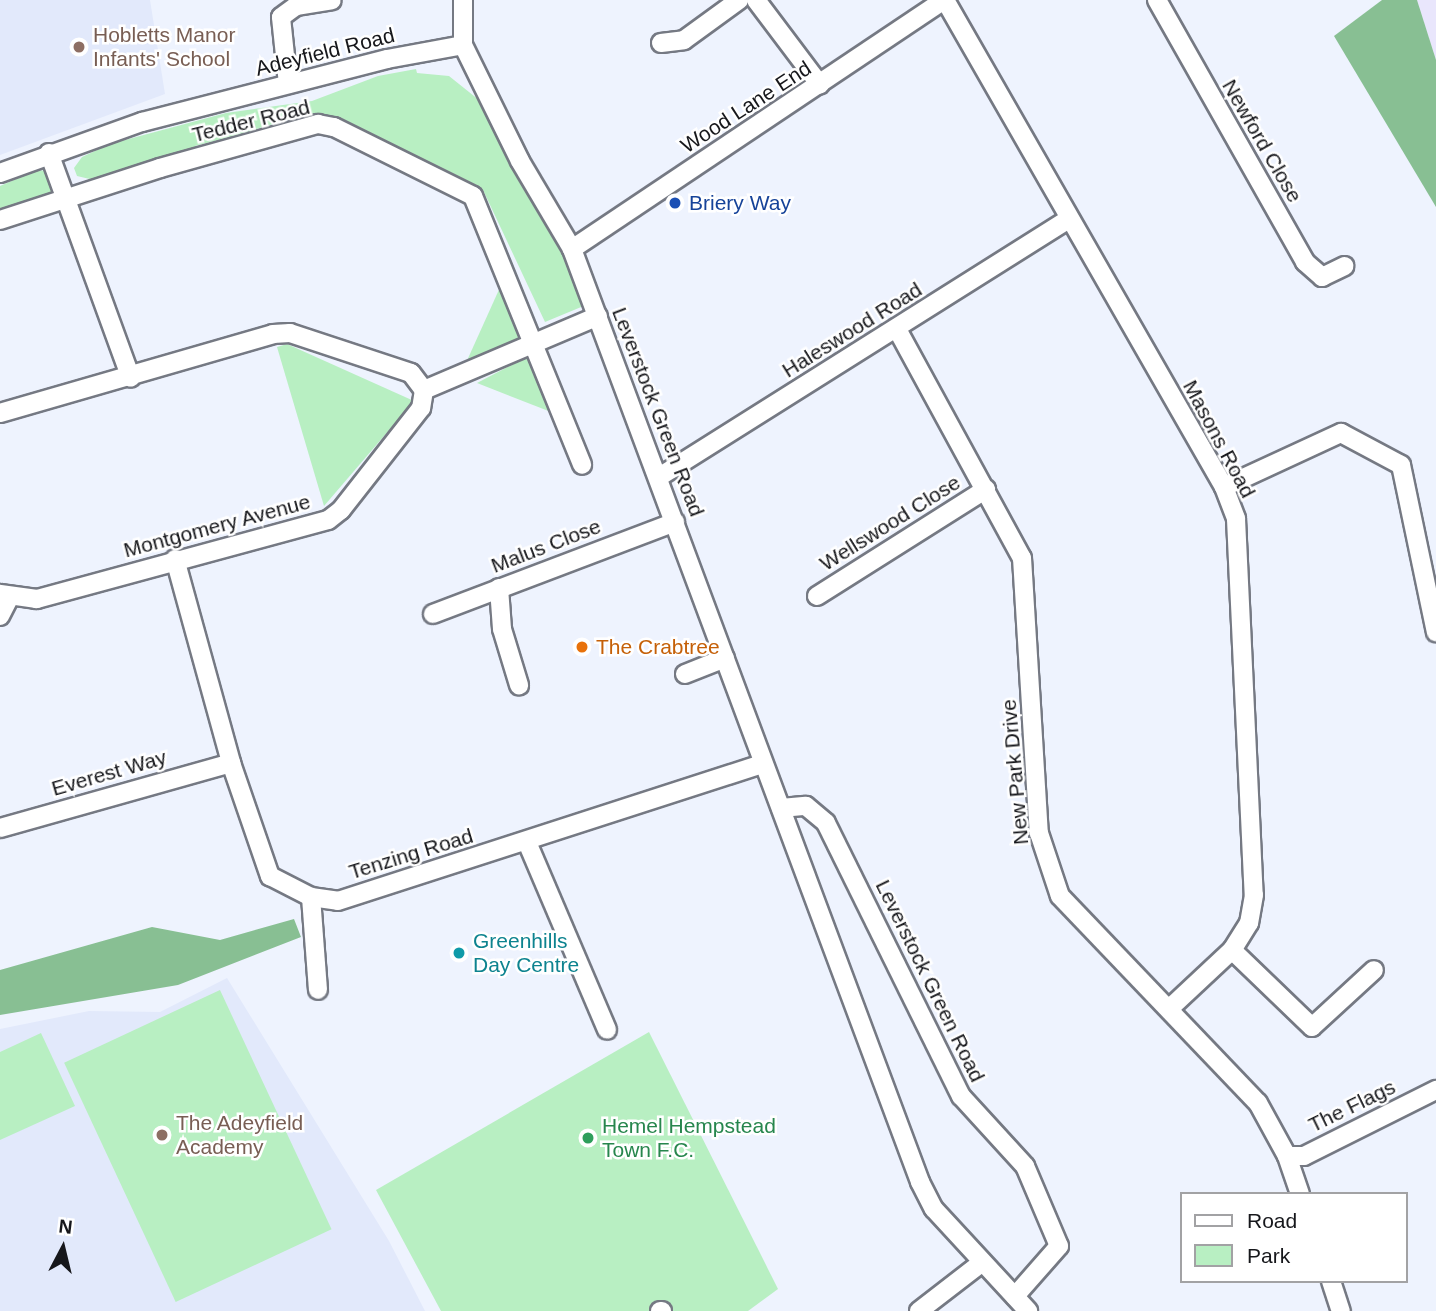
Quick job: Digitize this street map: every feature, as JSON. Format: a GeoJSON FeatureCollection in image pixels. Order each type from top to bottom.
{"type":"FeatureCollection","features":[{"type":"Feature","properties":{"kind":"street"},"geometry":{"type":"LineString","coordinates":[[288,84],[281,17],[296,6],[332,0]]}},
{"type":"Feature","properties":{"kind":"street"},"geometry":{"type":"LineString","coordinates":[[463,0],[463,45]]}},
{"type":"Feature","properties":{"kind":"street"},"geometry":{"type":"LineString","coordinates":[[661,43],[684,40],[739,0]]}},
{"type":"Feature","properties":{"kind":"street"},"geometry":{"type":"LineString","coordinates":[[756,0],[820,85]]}},
{"type":"Feature","properties":{"kind":"street","name":"Wood Lane End"},"geometry":{"type":"LineString","coordinates":[[572,248],[944,0]]}},
{"type":"Feature","properties":{"kind":"street","name":"Masons Road"},"geometry":{"type":"LineString","coordinates":[[944,0],[1224,487],[1236,519],[1254,895],[1248,923],[1232,950],[1169,1009]]}},
{"type":"Feature","properties":{"kind":"street","name":"Newford Close"},"geometry":{"type":"LineString","coordinates":[[1157,0],[1305,262],[1322,277],[1345,266]]}},
{"type":"Feature","properties":{"kind":"street","name":"Adeyfield Road"},"geometry":{"type":"LineString","coordinates":[[0,173],[49,153],[142,122],[288,84],[463,45]]}},
{"type":"Feature","properties":{"kind":"street","name":"Leverstock Green Road"},"geometry":{"type":"LineString","coordinates":[[463,45],[520,161],[572,248],[726,658],[762,764],[781,808],[920,1182],[934,1209],[1028,1311]]}},
{"type":"Feature","properties":{"kind":"street","name":"Tedder Road"},"geometry":{"type":"LineString","coordinates":[[0,220],[65,196],[318,124],[334,127],[472,197],[582,465]]}},
{"type":"Feature","properties":{"kind":"street"},"geometry":{"type":"LineString","coordinates":[[49,153],[131,378]]}},
{"type":"Feature","properties":{"kind":"street","name":"Haleswood Road"},"geometry":{"type":"LineString","coordinates":[[659,477],[1068,219]]}},
{"type":"Feature","properties":{"kind":"street"},"geometry":{"type":"LineString","coordinates":[[0,413],[131,378],[273,334],[290,333],[411,373],[424,390],[598,316]]}},
{"type":"Feature","properties":{"kind":"street","name":"New Park Drive"},"geometry":{"type":"LineString","coordinates":[[897,329],[1022,558],[1039,833],[1060,897],[1258,1103],[1287,1156],[1299,1192]]}},
{"type":"Feature","properties":{"kind":"street","name":"Montgomery Avenue"},"geometry":{"type":"LineString","coordinates":[[4,596],[37,599],[175,559],[328,520],[341,510],[421,408],[424,390]]}},
{"type":"Feature","properties":{"kind":"street"},"geometry":{"type":"LineString","coordinates":[[1224,487],[1341,433],[1401,465],[1436,632]]}},
{"type":"Feature","properties":{"kind":"street","name":"Wellswood Close"},"geometry":{"type":"LineString","coordinates":[[817,596],[986,489]]}},
{"type":"Feature","properties":{"kind":"street","name":"Malus Close"},"geometry":{"type":"LineString","coordinates":[[433,614],[675,522]]}},
{"type":"Feature","properties":{"kind":"street","name":"Tenzing Road"},"geometry":{"type":"LineString","coordinates":[[175,559],[230,763],[270,876],[311,897],[338,901],[762,764]]}},
{"type":"Feature","properties":{"kind":"street"},"geometry":{"type":"LineString","coordinates":[[499,588],[502,629],[519,685]]}},
{"type":"Feature","properties":{"kind":"street"},"geometry":{"type":"LineString","coordinates":[[0,616],[4,596]]}},
{"type":"Feature","properties":{"kind":"street"},"geometry":{"type":"LineString","coordinates":[[685,674],[726,658]]}},
{"type":"Feature","properties":{"kind":"street","name":"Everest Way"},"geometry":{"type":"LineString","coordinates":[[0,828],[230,763]]}},
{"type":"Feature","properties":{"kind":"street","name":"Leverstock Green Road"},"geometry":{"type":"LineString","coordinates":[[781,808],[806,806],[826,823],[961,1096],[1025,1166],[1059,1246],[1014,1296]]}},
{"type":"Feature","properties":{"kind":"street"},"geometry":{"type":"LineString","coordinates":[[527,842],[607,1030]]}},
{"type":"Feature","properties":{"kind":"street"},"geometry":{"type":"LineString","coordinates":[[311,897],[318,990]]}},
{"type":"Feature","properties":{"kind":"street"},"geometry":{"type":"LineString","coordinates":[[1232,950],[1312,1027],[1374,970]]}},
{"type":"Feature","properties":{"kind":"street","name":"The Flags"},"geometry":{"type":"LineString","coordinates":[[1287,1156],[1304,1156],[1436,1090]]}},
{"type":"Feature","properties":{"kind":"street"},"geometry":{"type":"LineString","coordinates":[[919,1311],[981,1263]]}},
{"type":"Feature","properties":{"kind":"street"},"geometry":{"type":"LineString","coordinates":[[1332,1283],[1341,1311]]}},
{"type":"Feature","properties":{"kind":"shaded area","name":"Hobletts Manor Infants' School"},"geometry":{"type":"Polygon","coordinates":[[[0,0],[150,0],[165,94],[0,155],[0,0]]]}},
{"type":"Feature","properties":{"kind":"shaded area"},"geometry":{"type":"Polygon","coordinates":[[[1417,0],[1436,0],[1436,60],[1417,0]]]}},
{"type":"Feature","properties":{"kind":"shaded area","name":"The Adeyfield Academy"},"geometry":{"type":"Polygon","coordinates":[[[227,978],[389,1241],[425,1311],[0,1311],[0,1029],[89,1011],[160,1012],[227,978]]]}},
{"type":"Feature","properties":{"kind":"green space"},"geometry":{"type":"Polygon","coordinates":[[[1382,0],[1417,0],[1436,60],[1436,207],[1334,36],[1382,0]]]}},
{"type":"Feature","properties":{"kind":"green space"},"geometry":{"type":"Polygon","coordinates":[[[416,69],[417,73],[449,76],[479,100],[532,198],[569,255],[586,305],[545,322],[483,190],[340,121],[293,118],[243,133],[243,138],[238,135],[195,146],[196,150],[166,155],[166,159],[94,180],[77,176],[74,168],[82,157],[110,144],[226,113],[312,101],[378,76],[416,69]]]}},
{"type":"Feature","properties":{"kind":"green space"},"geometry":{"type":"Polygon","coordinates":[[[37,170],[48,171],[56,189],[53,195],[0,216],[0,186],[37,170]]]}},
{"type":"Feature","properties":{"kind":"green space"},"geometry":{"type":"Polygon","coordinates":[[[502,283],[522,336],[465,365],[502,283]]]}},
{"type":"Feature","properties":{"kind":"green space"},"geometry":{"type":"Polygon","coordinates":[[[287,344],[414,401],[324,506],[277,347],[287,344]]]}},
{"type":"Feature","properties":{"kind":"green space"},"geometry":{"type":"Polygon","coordinates":[[[529,356],[551,412],[477,383],[529,356]]]}},
{"type":"Feature","properties":{"kind":"green space"},"geometry":{"type":"Polygon","coordinates":[[[294,919],[301,937],[178,985],[0,1015],[0,970],[152,927],[220,940],[294,919]]]}},
{"type":"Feature","properties":{"kind":"green space"},"geometry":{"type":"Polygon","coordinates":[[[220,990],[332,1229],[176,1302],[64,1063],[220,990]]]}},
{"type":"Feature","properties":{"kind":"green space"},"geometry":{"type":"Polygon","coordinates":[[[649,1032],[778,1289],[748,1311],[441,1311],[376,1190],[649,1032]]]}},
{"type":"Feature","properties":{"kind":"green space"},"geometry":{"type":"Polygon","coordinates":[[[41,1033],[75,1106],[0,1140],[0,1052],[41,1033]]]}},
{"type":"Feature","properties":{"kind":"place","name":"Hobletts Manor Infants' School"},"geometry":{"type":"Point","coordinates":[79,47]}},
{"type":"Feature","properties":{"kind":"place","name":"Briery Way"},"geometry":{"type":"Point","coordinates":[675,203]}},
{"type":"Feature","properties":{"kind":"place","name":"The Crabtree"},"geometry":{"type":"Point","coordinates":[582,647]}},
{"type":"Feature","properties":{"kind":"place","name":"Greenhills Day Centre"},"geometry":{"type":"Point","coordinates":[459,953]}},
{"type":"Feature","properties":{"kind":"place","name":"The Adeyfield Academy"},"geometry":{"type":"Point","coordinates":[162,1135]}},
{"type":"Feature","properties":{"kind":"place","name":"Hemel Hempstead Town F.C."},"geometry":{"type":"Point","coordinates":[588,1138]}}]}
